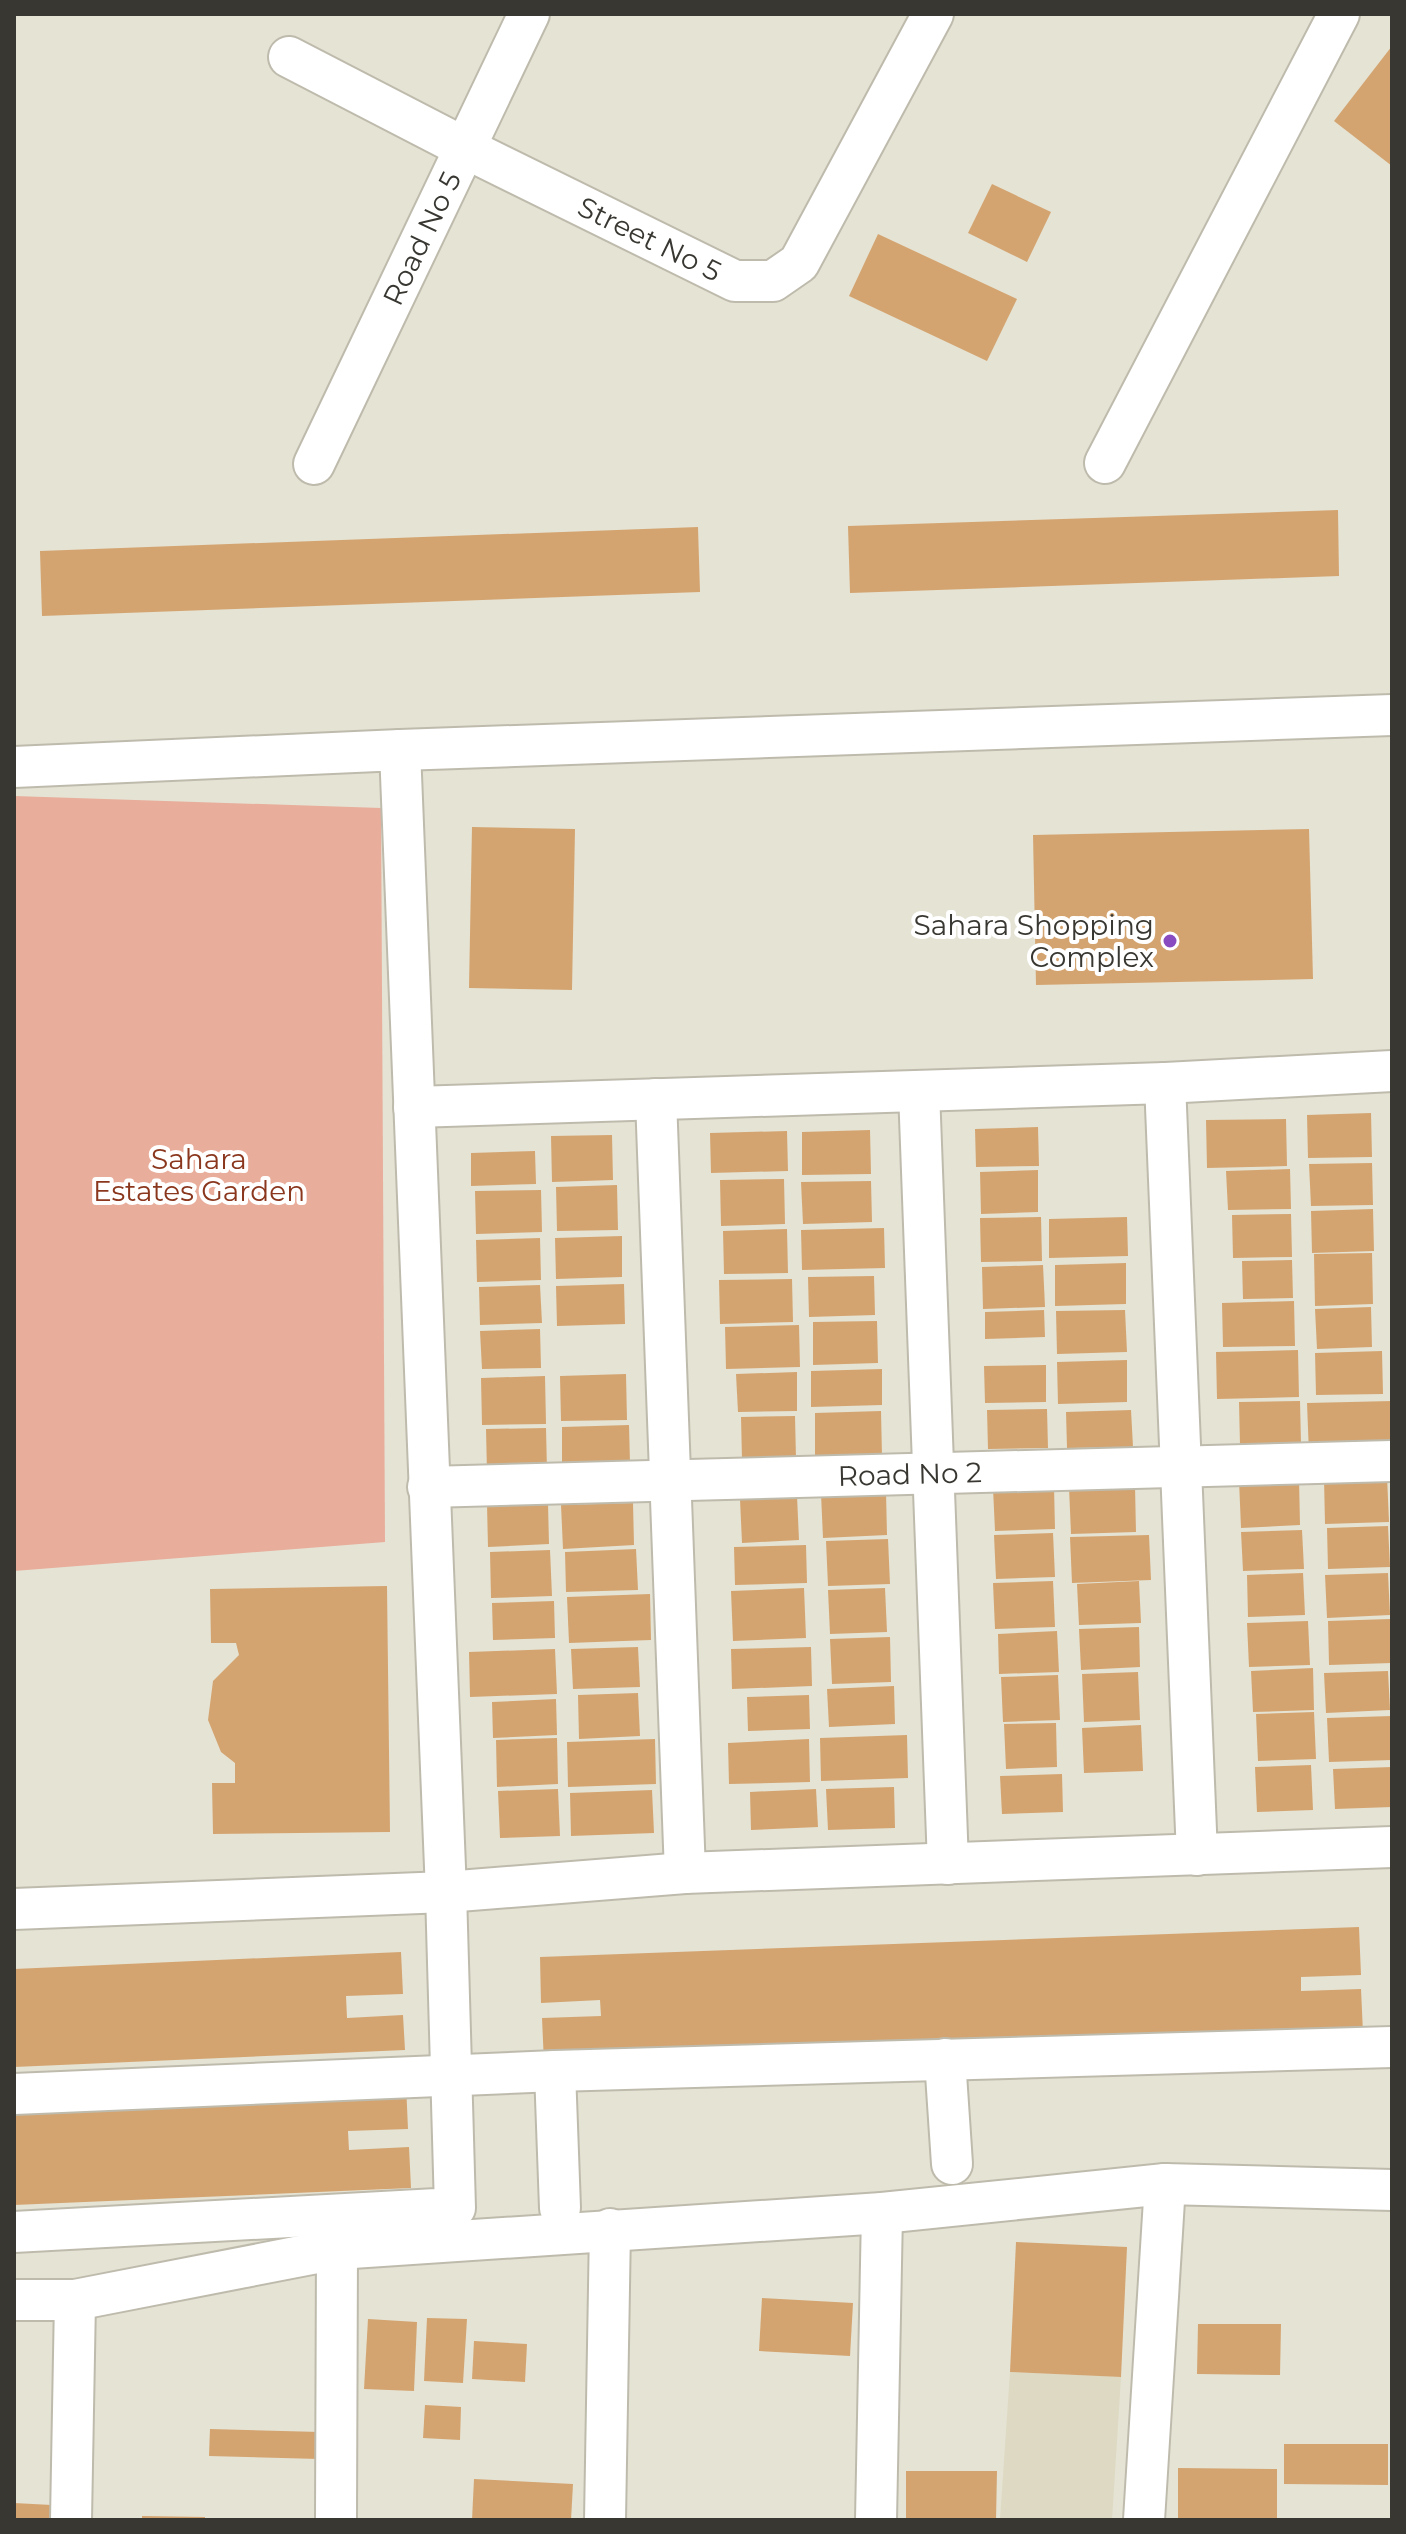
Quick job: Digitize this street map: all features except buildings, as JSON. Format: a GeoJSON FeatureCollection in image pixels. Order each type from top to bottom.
{"type":"FeatureCollection","features":[{"type":"Feature","properties":{"kind":"street","name":"Road No 5"},"geometry":{"type":"LineString","coordinates":[[314,464],[529,14]]}},
{"type":"Feature","properties":{"kind":"street","name":"Street No 5"},"geometry":{"type":"LineString","coordinates":[[289,57],[735,281],[773,281],[799,263],[933,14]]}},
{"type":"Feature","properties":{"kind":"street"},"geometry":{"type":"LineString","coordinates":[[1105,463],[1339,14]]}},
{"type":"Feature","properties":{"kind":"street"},"geometry":{"type":"LineString","coordinates":[[14,767],[400,750],[1392,715]]}},
{"type":"Feature","properties":{"kind":"street"},"geometry":{"type":"LineString","coordinates":[[14,2232],[455,2208],[446,1892],[400,750]]}},
{"type":"Feature","properties":{"kind":"street"},"geometry":{"type":"LineString","coordinates":[[414,1107],[1165,1083],[1392,1071]]}},
{"type":"Feature","properties":{"kind":"street"},"geometry":{"type":"LineString","coordinates":[[1165,1083],[1197,1855]]}},
{"type":"Feature","properties":{"kind":"street"},"geometry":{"type":"LineString","coordinates":[[919,1091],[948,1864]]}},
{"type":"Feature","properties":{"kind":"street"},"geometry":{"type":"LineString","coordinates":[[656,1099],[685,1873]]}},
{"type":"Feature","properties":{"kind":"street","name":"Road No 2"},"geometry":{"type":"LineString","coordinates":[[428,1487],[1392,1461]]}},
{"type":"Feature","properties":{"kind":"street"},"geometry":{"type":"LineString","coordinates":[[14,1909],[446,1892],[685,1873],[1392,1847]]}},
{"type":"Feature","properties":{"kind":"street"},"geometry":{"type":"LineString","coordinates":[[14,2094],[555,2071],[1392,2047]]}},
{"type":"Feature","properties":{"kind":"street"},"geometry":{"type":"LineString","coordinates":[[945,2059],[952,2164]]}},
{"type":"Feature","properties":{"kind":"street"},"geometry":{"type":"LineString","coordinates":[[555,2071],[560,2208]]}},
{"type":"Feature","properties":{"kind":"street"},"geometry":{"type":"LineString","coordinates":[[1144,2520],[1165,2184]]}},
{"type":"Feature","properties":{"kind":"street"},"geometry":{"type":"LineString","coordinates":[[14,2300],[75,2300],[337,2249],[882,2213],[1165,2184],[1392,2190]]}},
{"type":"Feature","properties":{"kind":"street"},"geometry":{"type":"LineString","coordinates":[[876,2520],[882,2213]]}},
{"type":"Feature","properties":{"kind":"street"},"geometry":{"type":"LineString","coordinates":[[605,2520],[610,2229]]}},
{"type":"Feature","properties":{"kind":"street"},"geometry":{"type":"LineString","coordinates":[[336,2520],[337,2249]]}},
{"type":"Feature","properties":{"kind":"street"},"geometry":{"type":"LineString","coordinates":[[71,2520],[75,2300]]}},
{"type":"Feature","properties":{"kind":"shaded area"},"geometry":{"type":"Polygon","coordinates":[[[1010,2372],[1121,2377],[1112,2520],[1000,2520],[1010,2372]]]}},
{"type":"Feature","properties":{"kind":"green space","name":"Sahara Estates Garden"},"geometry":{"type":"Polygon","coordinates":[[[14,796],[381,808],[385,1542],[14,1571],[14,796]]]}},
{"type":"Feature","properties":{"kind":"place","name":"Sahara Shopping Complex"},"geometry":{"type":"Point","coordinates":[1170,941]}}]}
